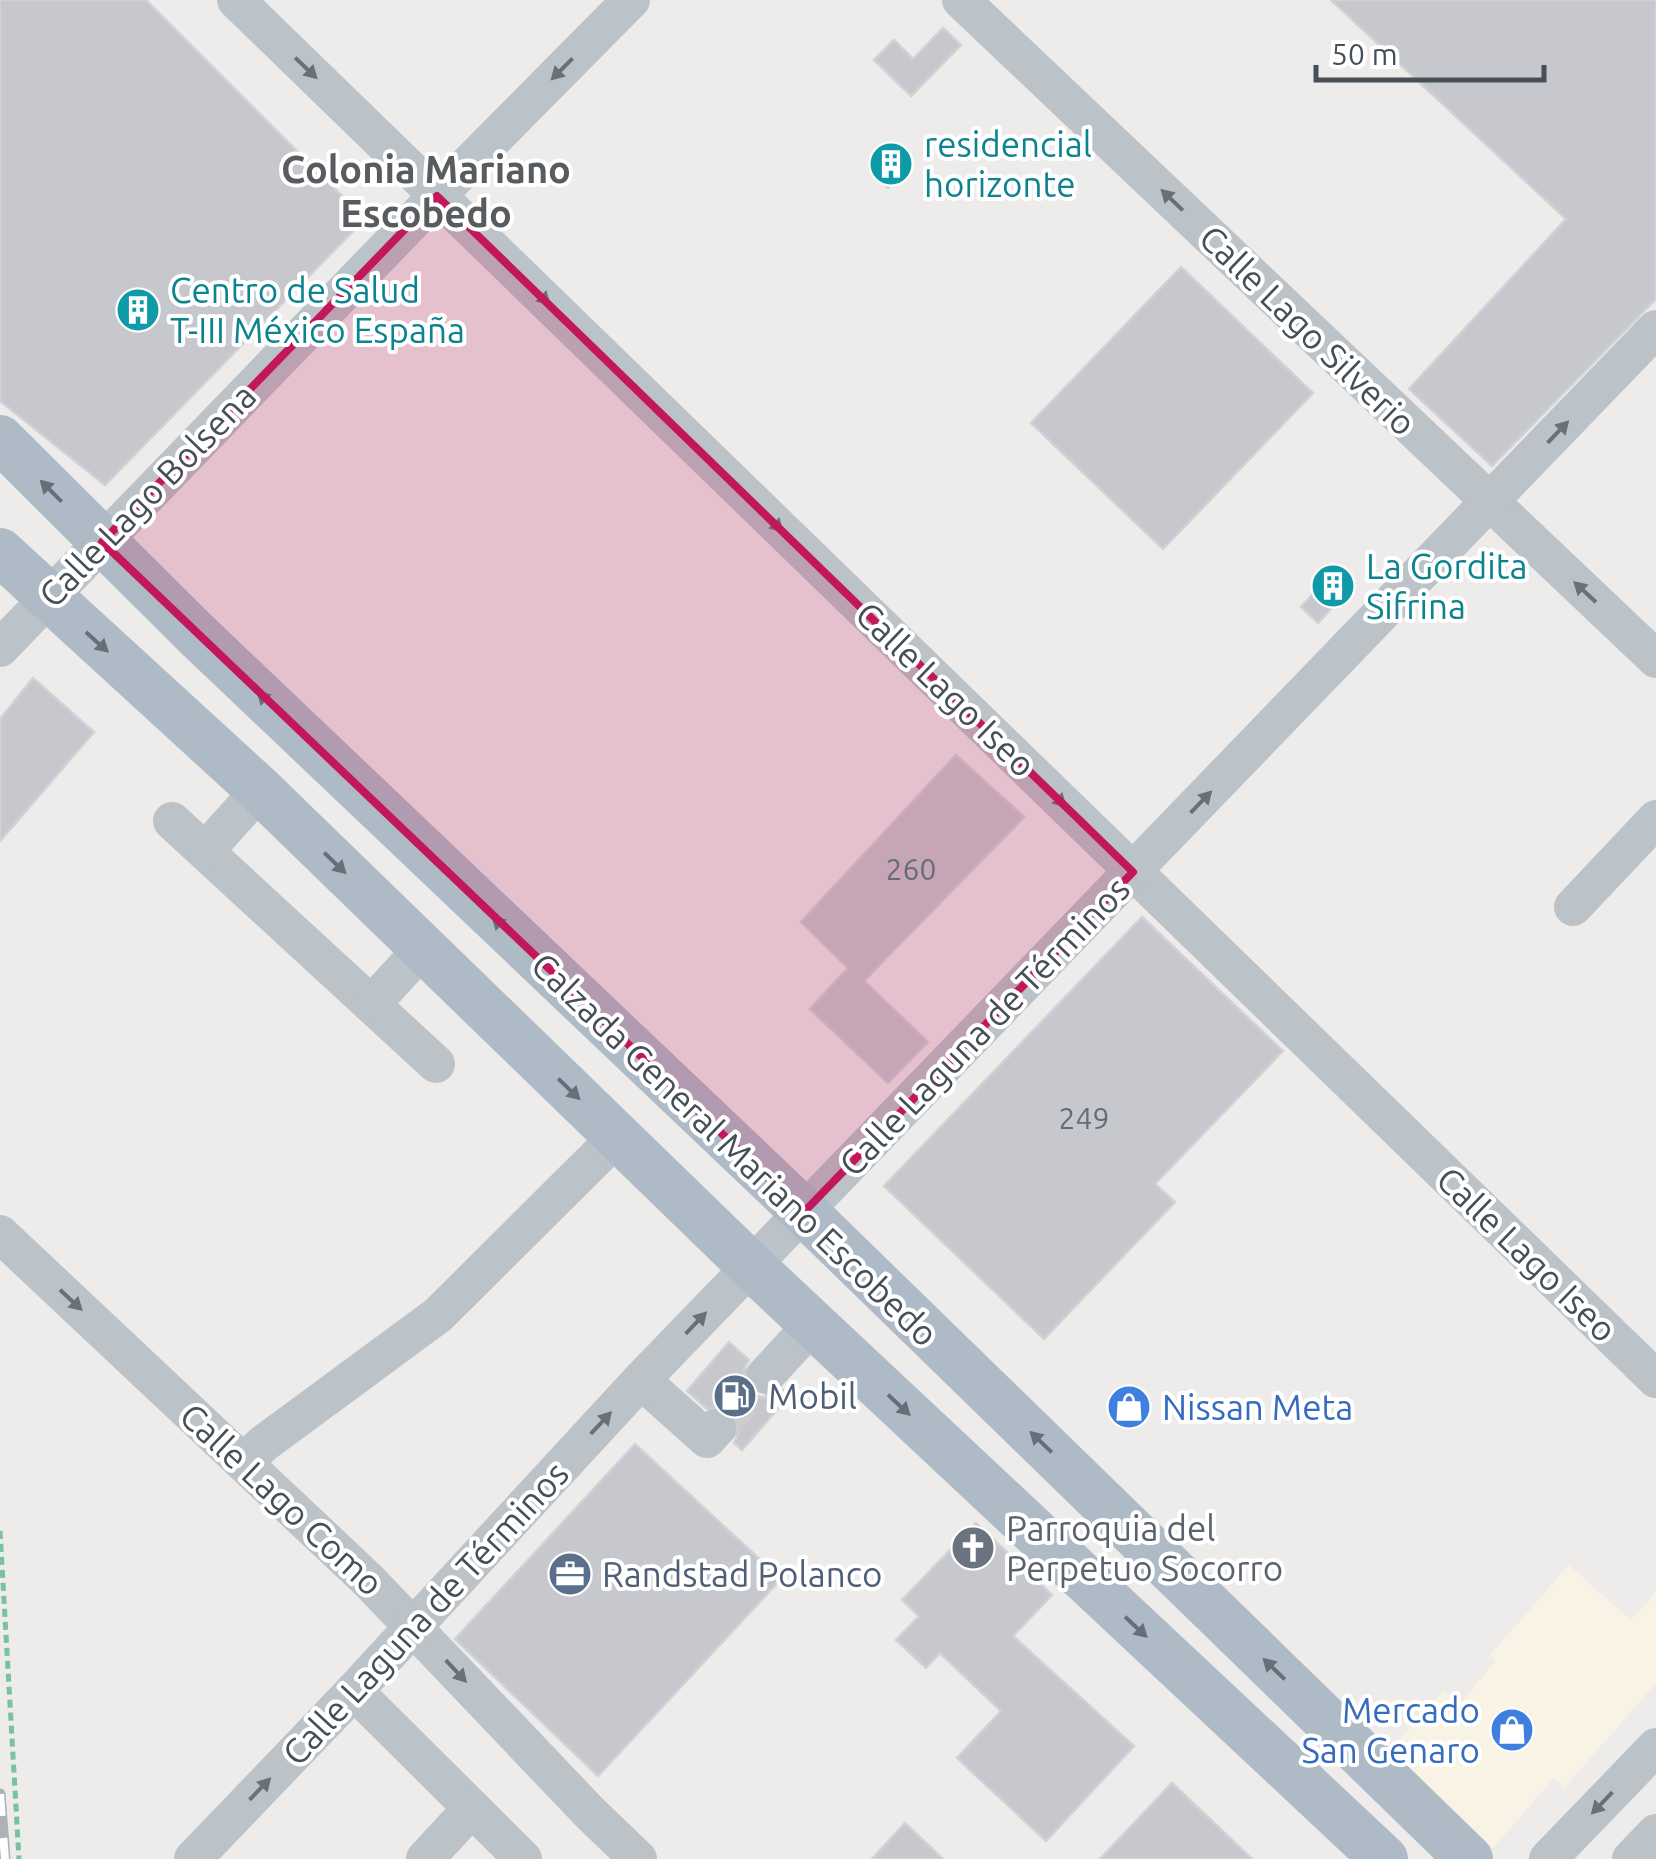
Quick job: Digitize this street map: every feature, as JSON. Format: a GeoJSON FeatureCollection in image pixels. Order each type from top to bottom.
{"type":"FeatureCollection","features":[{"type":"Feature","properties":{"kind":"main road","name":"Calzada General Mariano Escobedo"},"geometry":{"type":"LineString","coordinates":[[0,439],[102,542],[804,1212],[1469,1859]]}},
{"type":"Feature","properties":{"kind":"main road","name":"Calzada General Mariano Escobedo"},"geometry":{"type":"LineString","coordinates":[[0,552],[260,790],[751,1266],[1384,1859]]}},
{"type":"Feature","properties":{"kind":"street","name":"Calle Lago Iseo"},"geometry":{"type":"LineString","coordinates":[[236,0],[1656,1379]]}},
{"type":"Feature","properties":{"kind":"street","name":"Calle Lago Bolsena"},"geometry":{"type":"LineString","coordinates":[[0,648],[631,0]]}},
{"type":"Feature","properties":{"kind":"street","name":"Calle Lago Silverio"},"geometry":{"type":"LineString","coordinates":[[961,0],[1656,659]]}},
{"type":"Feature","properties":{"kind":"street","name":"Calle Laguna de Términos"},"geometry":{"type":"LineString","coordinates":[[193,1859],[751,1266],[1656,329]]}},
{"type":"Feature","properties":{"kind":"street"},"geometry":{"type":"LineString","coordinates":[[206,850],[260,790]]}},
{"type":"Feature","properties":{"kind":"street"},"geometry":{"type":"LineString","coordinates":[[1572,907],[1656,819]]}},
{"type":"Feature","properties":{"kind":"street"},"geometry":{"type":"LineString","coordinates":[[172,821],[436,1064]]}},
{"type":"Feature","properties":{"kind":"street"},"geometry":{"type":"LineString","coordinates":[[372,1004],[423,948]]}},
{"type":"Feature","properties":{"kind":"street"},"geometry":{"type":"LineString","coordinates":[[244,1463],[263,1444],[438,1315],[618,1136]]}},
{"type":"Feature","properties":{"kind":"street","name":"Calle Lago Como"},"geometry":{"type":"LineString","coordinates":[[0,1234],[414,1626],[638,1859]]}},
{"type":"Feature","properties":{"kind":"street"},"geometry":{"type":"LineString","coordinates":[[766,1375],[813,1324]]}},
{"type":"Feature","properties":{"kind":"street"},"geometry":{"type":"LineString","coordinates":[[642,1380],[707,1439],[717,1428]]}},
{"type":"Feature","properties":{"kind":"street"},"geometry":{"type":"LineString","coordinates":[[354,1691],[523,1859]]}},
{"type":"Feature","properties":{"kind":"street"},"geometry":{"type":"LineString","coordinates":[[1548,1859],[1656,1747]]}},
{"type":"Feature","properties":{"kind":"street"},"geometry":{"type":"LineString","coordinates":[[425,1859],[472,1808]]}},
{"type":"Feature","properties":{"kind":"street"},"geometry":{"type":"LineString","coordinates":[[1631,1859],[1656,1834]]}},
{"type":"Feature","properties":{"kind":"path"},"geometry":{"type":"LineString","coordinates":[[0,1531],[19,1859]]}},
{"type":"Feature","properties":{"kind":"highlighted area"},"geometry":{"type":"Polygon","coordinates":[[[437,196],[1133,872],[804,1212],[102,542],[437,196]]]}},
{"type":"Feature","properties":{"kind":"shaded area","name":"Mercado San Genaro"},"geometry":{"type":"Polygon","coordinates":[[[1569,1565],[1631,1620],[1656,1592],[1656,1683],[1565,1787],[1554,1778],[1493,1848],[1387,1754],[1443,1691],[1459,1704],[1496,1661],[1490,1655],[1569,1565]]]}},
{"type":"Feature","properties":{"kind":"building","name":"Centro de Salud T-III México España"},"geometry":{"type":"Polygon","coordinates":[[[0,0],[146,0],[365,219],[105,485],[0,401],[0,0]]]}},
{"type":"Feature","properties":{"kind":"building"},"geometry":{"type":"Polygon","coordinates":[[[1331,0],[1656,0],[1656,299],[1492,466],[1409,389],[1566,219],[1331,0]]]}},
{"type":"Feature","properties":{"kind":"building"},"geometry":{"type":"Polygon","coordinates":[[[943,28],[961,45],[911,96],[874,60],[894,40],[913,59],[943,28]]]}},
{"type":"Feature","properties":{"kind":"building","name":"residencial horizonte"},"geometry":{"type":"Polygon","coordinates":[[[889,152],[907,167],[888,188],[871,172],[889,152]]]}},
{"type":"Feature","properties":{"kind":"building"},"geometry":{"type":"Polygon","coordinates":[[[1181,267],[1313,393],[1163,549],[1031,423],[1181,267]]]}},
{"type":"Feature","properties":{"kind":"building","name":"La Gordita Sifrina"},"geometry":{"type":"Polygon","coordinates":[[[1332,573],[1349,589],[1318,623],[1301,607],[1332,573]]]}},
{"type":"Feature","properties":{"kind":"building"},"geometry":{"type":"Polygon","coordinates":[[[33,678],[94,732],[0,841],[0,719],[33,678]]]}},
{"type":"Feature","properties":{"kind":"building"},"geometry":{"type":"Polygon","coordinates":[[[956,755],[1024,817],[864,981],[928,1042],[888,1083],[810,1009],[848,968],[801,922],[956,755]]]}},
{"type":"Feature","properties":{"kind":"building"},"geometry":{"type":"Polygon","coordinates":[[[1142,917],[1283,1051],[1155,1184],[1175,1202],[1044,1339],[884,1186],[1142,917]]]}},
{"type":"Feature","properties":{"kind":"building","name":"Mobil"},"geometry":{"type":"Polygon","coordinates":[[[729,1342],[749,1360],[744,1381],[752,1392],[772,1397],[783,1390],[790,1395],[742,1450],[734,1443],[739,1432],[733,1412],[721,1406],[707,1409],[687,1391],[729,1342]]]}},
{"type":"Feature","properties":{"kind":"building"},"geometry":{"type":"Polygon","coordinates":[[[635,1444],[781,1579],[598,1776],[455,1639],[635,1444]]]}},
{"type":"Feature","properties":{"kind":"building"},"geometry":{"type":"Polygon","coordinates":[[[976,1523],[1052,1595],[1013,1636],[1134,1746],[1046,1841],[957,1758],[1001,1711],[940,1653],[926,1668],[896,1640],[919,1616],[902,1600],[976,1523]]]}},
{"type":"Feature","properties":{"kind":"building"},"geometry":{"type":"Polygon","coordinates":[[[1172,1783],[1252,1859],[1100,1859],[1172,1783]]]}},
{"type":"Feature","properties":{"kind":"building"},"geometry":{"type":"Polygon","coordinates":[[[905,1823],[943,1859],[872,1859],[905,1823]]]}},
{"type":"Feature","properties":{"kind":"tunnel"},"geometry":{"type":"LineString","coordinates":[[717,1428],[766,1375]]}},
{"type":"Feature","properties":{"kind":"railway"},"geometry":{"type":"LineString","coordinates":[[0,1794],[5,1859]]}},
{"type":"Feature","properties":{"kind":"place","name":"residencial horizonte"},"geometry":{"type":"Point","coordinates":[891,164]}},
{"type":"Feature","properties":{"kind":"place","name":"Centro de Salud T-III México España"},"geometry":{"type":"Point","coordinates":[138,310]}},
{"type":"Feature","properties":{"kind":"place","name":"La Gordita Sifrina"},"geometry":{"type":"Point","coordinates":[1333,586]}},
{"type":"Feature","properties":{"kind":"place","name":"Mobil"},"geometry":{"type":"Point","coordinates":[735,1396]}},
{"type":"Feature","properties":{"kind":"place","name":"Nissan Meta"},"geometry":{"type":"Point","coordinates":[1129,1407]}},
{"type":"Feature","properties":{"kind":"place","name":"Parroquia del Perpetuo Socorro"},"geometry":{"type":"Point","coordinates":[973,1548]}},
{"type":"Feature","properties":{"kind":"place","name":"Randstad Polanco"},"geometry":{"type":"Point","coordinates":[570,1574]}},
{"type":"Feature","properties":{"kind":"place","name":"Mercado San Genaro"},"geometry":{"type":"Point","coordinates":[1512,1730]}},
{"type":"Feature","properties":{"kind":"district","name":"Colonia Mariano Escobedo"},"geometry":{"type":"Point","coordinates":[426,190]}}]}
